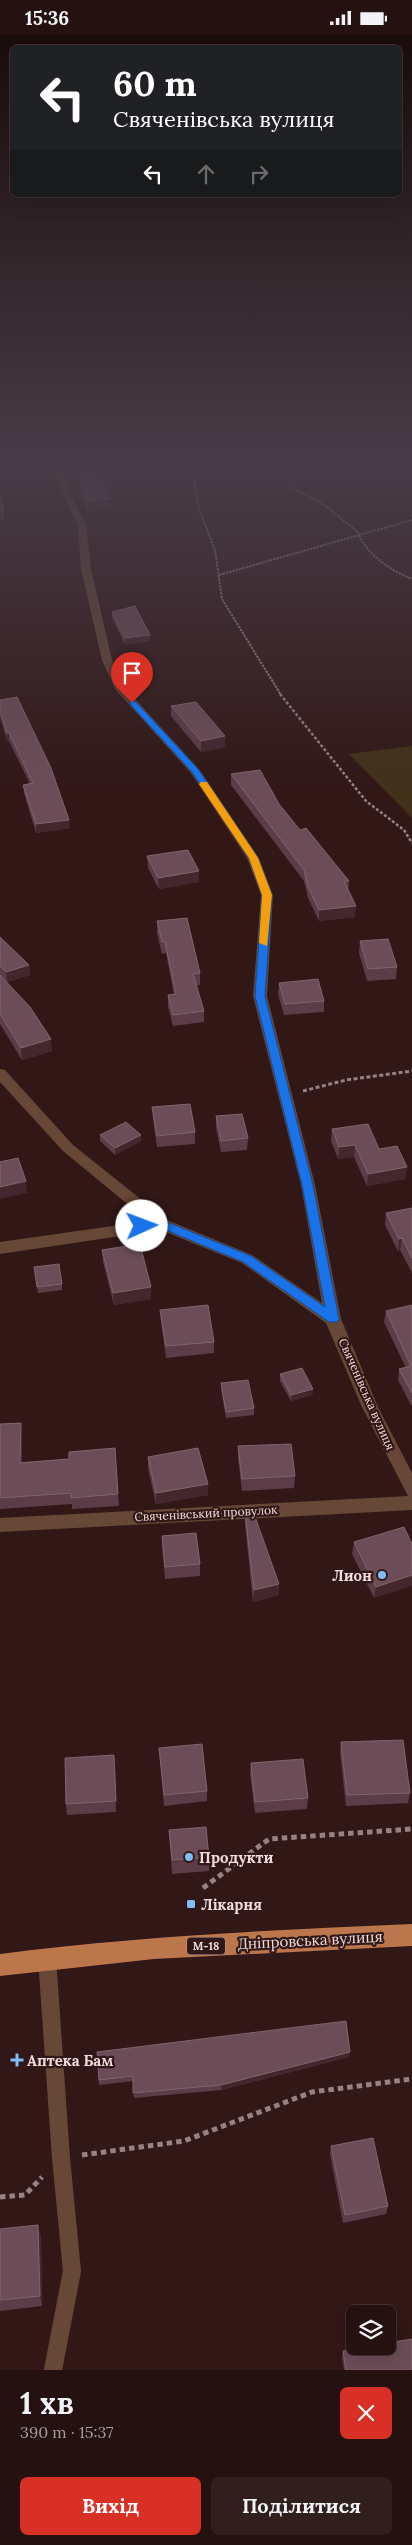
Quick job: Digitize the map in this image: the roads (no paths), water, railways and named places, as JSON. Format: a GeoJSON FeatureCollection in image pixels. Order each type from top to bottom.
{"type":"FeatureCollection","features":[{"type":"Feature","properties":{"kind":"highway","name":"Дніпровська вулиця"},"geometry":{"type":"LineString","coordinates":[[0,1965],[47,1958],[257,1942],[412,1935]]}},
{"type":"Feature","properties":{"kind":"street","name":"Свяченівська вулиця"},"geometry":{"type":"LineString","coordinates":[[87,574],[107,660],[120,689],[195,771],[253,858],[267,895],[260,996],[308,1185],[333,1319],[370,1407],[412,1490]]}},
{"type":"Feature","properties":{"kind":"street"},"geometry":{"type":"LineString","coordinates":[[0,1073],[68,1148],[162,1224],[247,1259],[333,1319]]}},
{"type":"Feature","properties":{"kind":"street"},"geometry":{"type":"LineString","coordinates":[[0,1248],[162,1224]]}},
{"type":"Feature","properties":{"kind":"street","name":"Свяченівський провулок"},"geometry":{"type":"LineString","coordinates":[[0,1525],[412,1503]]}},
{"type":"Feature","properties":{"kind":"lane"},"geometry":{"type":"LineString","coordinates":[[47,1958],[61,2158],[72,2271],[53,2370]]}},
{"type":"Feature","properties":{"kind":"place","name":"Лион"},"geometry":{"type":"Point","coordinates":[382,1575]}},
{"type":"Feature","properties":{"kind":"place","name":"Продукти"},"geometry":{"type":"Point","coordinates":[189,1857]}},
{"type":"Feature","properties":{"kind":"place","name":"Лікарня"},"geometry":{"type":"Point","coordinates":[191,1904]}},
{"type":"Feature","properties":{"kind":"place","name":"Аптека Бам"},"geometry":{"type":"Point","coordinates":[17,2060]}}]}
